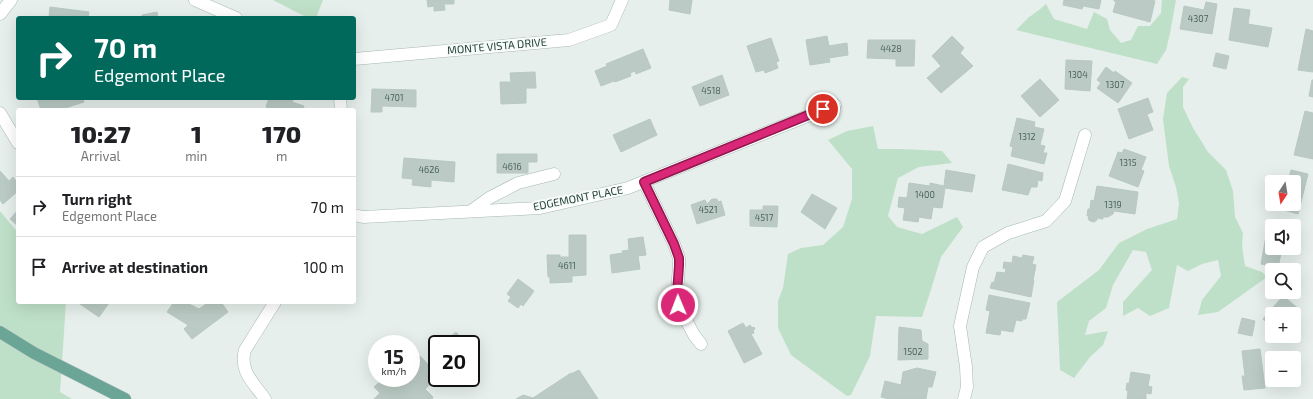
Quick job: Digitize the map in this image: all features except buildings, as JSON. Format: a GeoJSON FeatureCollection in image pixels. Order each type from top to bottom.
{"type":"FeatureCollection","features":[{"type":"Feature","properties":{"kind":"main road"},"geometry":{"type":"LineString","coordinates":[[0,332],[34,353],[125,399]]}},
{"type":"Feature","properties":{"kind":"street"},"geometry":{"type":"LineString","coordinates":[[0,14],[11,0]]}},
{"type":"Feature","properties":{"kind":"street"},"geometry":{"type":"LineString","coordinates":[[195,0],[231,16]]}},
{"type":"Feature","properties":{"kind":"street","name":"MONTE VISTA DRIVE"},"geometry":{"type":"LineString","coordinates":[[356,59],[569,40],[611,25],[622,0]]}},
{"type":"Feature","properties":{"kind":"street","name":"EDGEMONT PLACE"},"geometry":{"type":"LineString","coordinates":[[356,215],[363,217],[540,208],[628,188],[835,105]]}},
{"type":"Feature","properties":{"kind":"street"},"geometry":{"type":"LineString","coordinates":[[0,113],[16,140]]}},
{"type":"Feature","properties":{"kind":"street"},"geometry":{"type":"LineString","coordinates":[[964,399],[967,387],[966,366],[960,326],[973,267],[983,248],[1008,233],[1046,221],[1065,201],[1085,135]]}},
{"type":"Feature","properties":{"kind":"street"},"geometry":{"type":"LineString","coordinates":[[471,211],[489,198],[518,184],[554,174]]}},
{"type":"Feature","properties":{"kind":"street"},"geometry":{"type":"LineString","coordinates":[[644,182],[674,244],[679,258],[677,293],[678,305],[690,329],[701,344]]}},
{"type":"Feature","properties":{"kind":"street"},"geometry":{"type":"LineString","coordinates":[[264,399],[244,371],[243,359],[245,350],[273,304]]}},
{"type":"Feature","properties":{"kind":"green space"},"geometry":{"type":"Polygon","coordinates":[[[273,0],[323,0],[317,16],[304,16],[273,0]]]}},
{"type":"Feature","properties":{"kind":"green space"},"geometry":{"type":"Polygon","coordinates":[[[1162,0],[1176,0],[1166,50],[1157,64],[1016,30],[1028,18],[1046,4],[1054,19],[1087,29],[1094,12],[1107,19],[1110,30],[1121,43],[1131,40],[1138,26],[1150,26],[1161,13],[1162,0]]]}},
{"type":"Feature","properties":{"kind":"green space"},"geometry":{"type":"Polygon","coordinates":[[[1182,77],[1189,79],[1183,87],[1183,107],[1193,128],[1208,152],[1226,170],[1233,191],[1235,217],[1243,233],[1242,246],[1245,266],[1262,272],[1265,275],[1265,278],[1218,312],[1198,315],[1202,300],[1221,276],[1218,260],[1202,264],[1188,271],[1177,265],[1169,308],[1150,316],[1138,308],[1123,316],[1123,302],[1152,270],[1146,252],[1133,250],[1113,285],[1106,308],[1089,321],[1085,335],[1108,331],[1103,345],[1090,357],[1074,378],[1060,370],[1057,302],[1099,270],[1119,243],[1147,229],[1177,219],[1179,203],[1176,187],[1169,166],[1163,119],[1167,93],[1182,77]]]}},
{"type":"Feature","properties":{"kind":"green space"},"geometry":{"type":"Polygon","coordinates":[[[873,126],[878,149],[942,151],[952,163],[919,167],[898,178],[888,216],[897,227],[922,234],[957,217],[963,227],[941,257],[922,317],[876,316],[870,356],[851,395],[847,396],[791,355],[778,328],[778,301],[783,288],[788,254],[801,248],[823,245],[843,227],[852,199],[852,169],[828,140],[847,131],[873,126]]]}},
{"type":"Feature","properties":{"kind":"green space"},"geometry":{"type":"Polygon","coordinates":[[[0,211],[16,231],[16,304],[66,304],[60,392],[72,399],[0,399],[0,211]]]}},
{"type":"Feature","properties":{"kind":"route"},"geometry":{"type":"LineString","coordinates":[[678,305],[677,293],[679,258],[674,244],[644,182],[823,109]]}}]}
